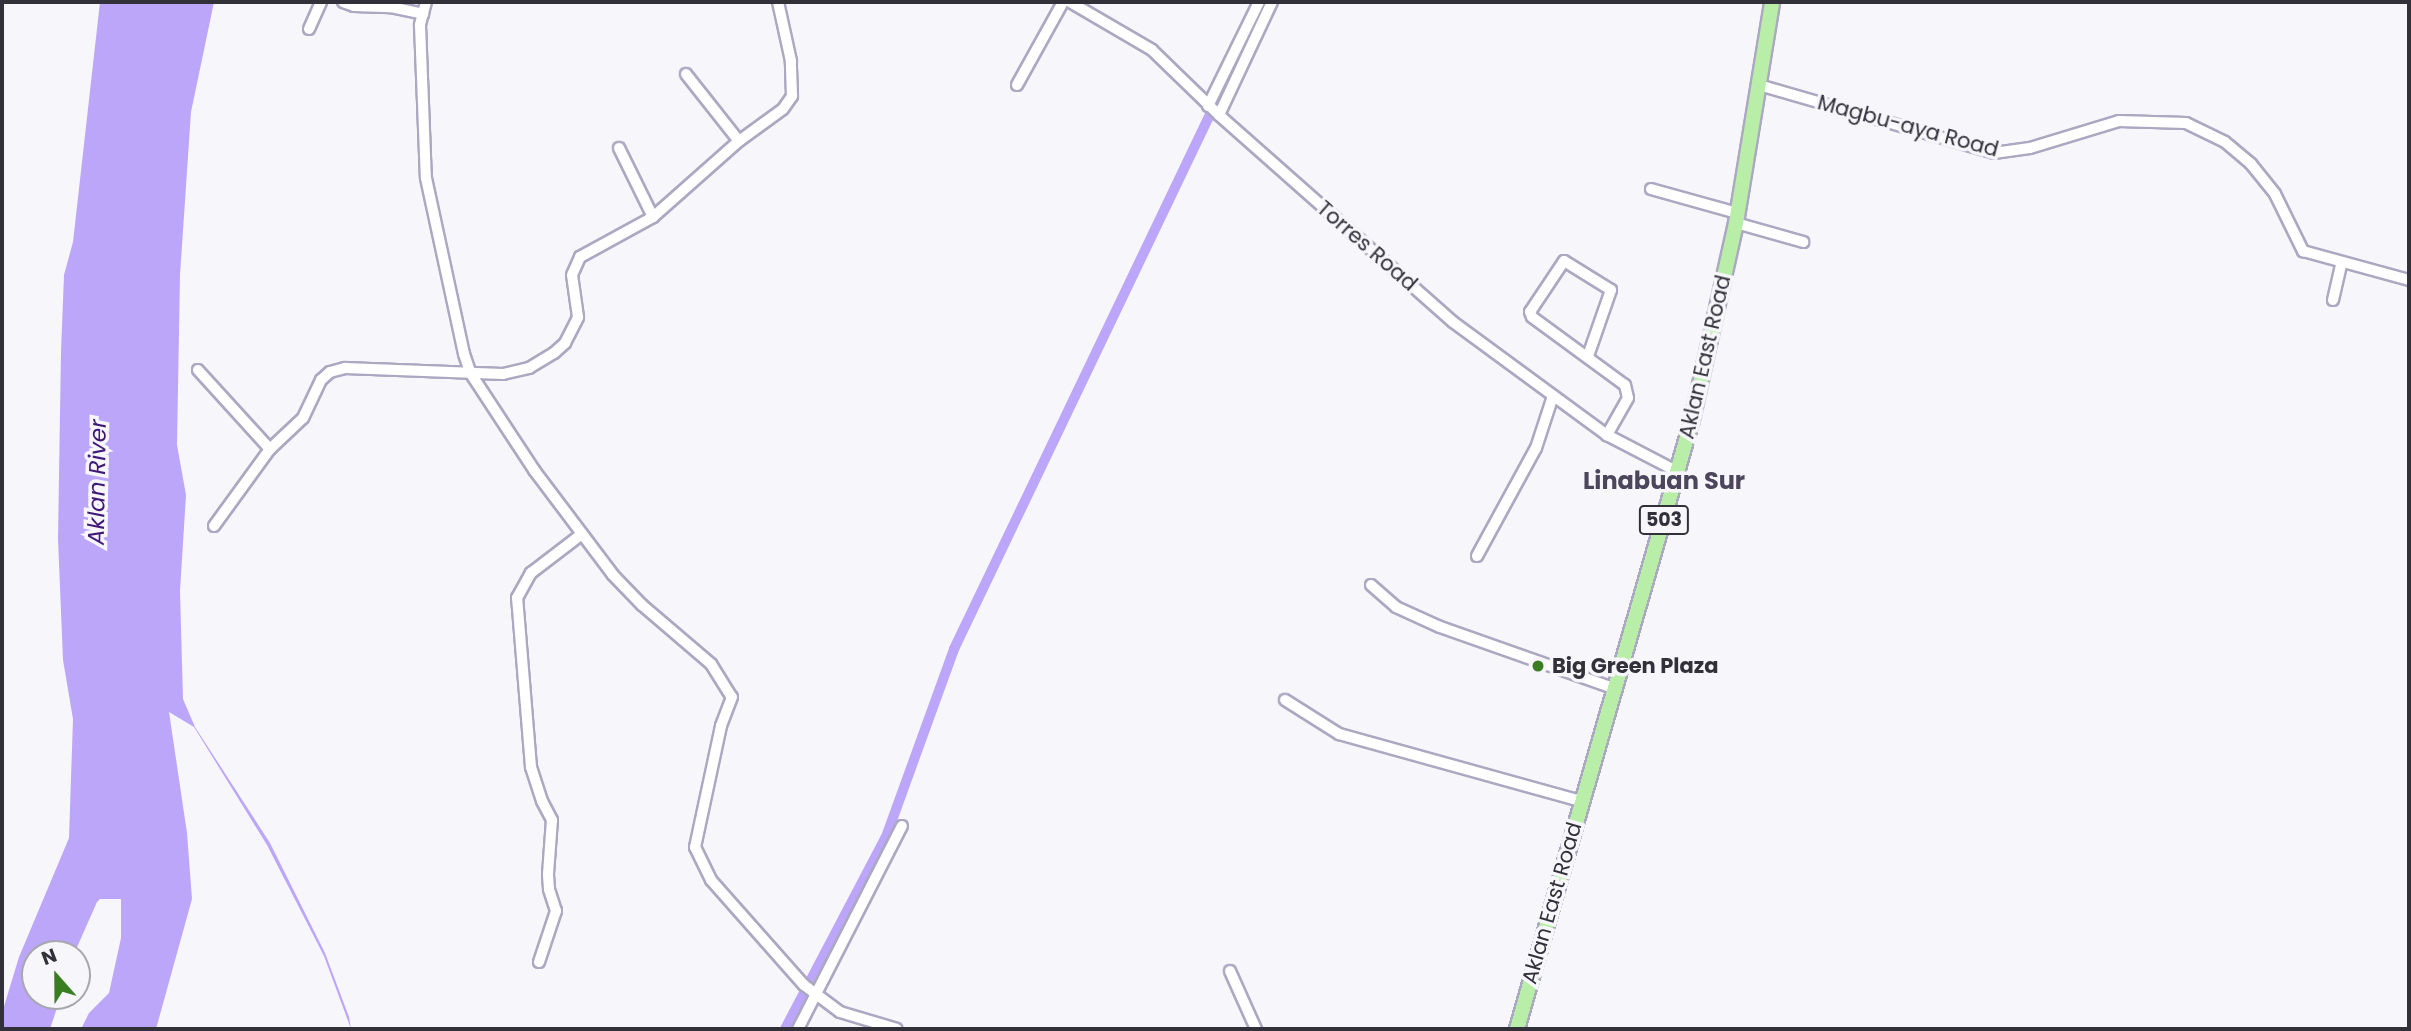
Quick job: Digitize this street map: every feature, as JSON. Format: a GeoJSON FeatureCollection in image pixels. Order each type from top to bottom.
{"type":"FeatureCollection","features":[{"type":"Feature","properties":{"kind":"main road","name":"Aklan East Road"},"geometry":{"type":"LineString","coordinates":[[1517,1029],[1613,688],[1678,472],[1736,218],[1772,2]]}},
{"type":"Feature","properties":{"kind":"street"},"geometry":{"type":"LineString","coordinates":[[309,29],[321,2]]}},
{"type":"Feature","properties":{"kind":"street"},"geometry":{"type":"LineString","coordinates":[[343,2],[354,6],[391,7],[423,13]]}},
{"type":"Feature","properties":{"kind":"street"},"geometry":{"type":"LineString","coordinates":[[426,2],[420,24],[426,178],[471,374],[506,430],[582,534],[642,605],[711,664],[732,696],[721,726],[695,847],[711,880],[811,991],[840,1012],[897,1029]]}},
{"type":"Feature","properties":{"kind":"street"},"geometry":{"type":"LineString","coordinates":[[214,526],[270,449],[303,418],[321,380],[330,372],[345,368],[503,374],[529,368],[565,343],[578,317],[572,275],[580,257],[653,217],[739,141],[783,109],[792,96],[791,61],[778,2]]}},
{"type":"Feature","properties":{"kind":"street"},"geometry":{"type":"LineString","coordinates":[[1017,85],[1063,2]]}},
{"type":"Feature","properties":{"kind":"street","name":"Torres Road"},"geometry":{"type":"LineString","coordinates":[[1070,2],[1152,50],[1213,110],[1453,322],[1607,435],[1678,472]]}},
{"type":"Feature","properties":{"kind":"street"},"geometry":{"type":"LineString","coordinates":[[1213,110],[1259,2]]}},
{"type":"Feature","properties":{"kind":"street"},"geometry":{"type":"LineString","coordinates":[[1213,110],[1272,2]]}},
{"type":"Feature","properties":{"kind":"street"},"geometry":{"type":"LineString","coordinates":[[686,74],[739,141]]}},
{"type":"Feature","properties":{"kind":"street","name":"Magbu-aya Road"},"geometry":{"type":"LineString","coordinates":[[1759,85],[1994,153],[2030,148],[2119,121],[2186,123],[2225,142],[2251,164],[2275,194],[2303,251],[2409,280]]}},
{"type":"Feature","properties":{"kind":"street"},"geometry":{"type":"LineString","coordinates":[[619,148],[653,217]]}},
{"type":"Feature","properties":{"kind":"street"},"geometry":{"type":"LineString","coordinates":[[1650,190],[1803,242]]}},
{"type":"Feature","properties":{"kind":"street"},"geometry":{"type":"LineString","coordinates":[[1588,356],[1611,290],[1564,261],[1530,312],[1532,317],[1625,385],[1628,398],[1607,435]]}},
{"type":"Feature","properties":{"kind":"street"},"geometry":{"type":"LineString","coordinates":[[2333,300],[2342,262]]}},
{"type":"Feature","properties":{"kind":"street"},"geometry":{"type":"LineString","coordinates":[[198,370],[270,449]]}},
{"type":"Feature","properties":{"kind":"street"},"geometry":{"type":"LineString","coordinates":[[1477,556],[1536,448],[1553,396]]}},
{"type":"Feature","properties":{"kind":"street"},"geometry":{"type":"LineString","coordinates":[[539,962],[556,911],[549,889],[548,874],[552,820],[542,802],[531,767],[517,598],[531,573],[582,534]]}},
{"type":"Feature","properties":{"kind":"street"},"geometry":{"type":"LineString","coordinates":[[1371,585],[1396,607],[1440,626],[1613,688]]}},
{"type":"Feature","properties":{"kind":"street"},"geometry":{"type":"LineString","coordinates":[[1285,699],[1339,734],[1581,802]]}},
{"type":"Feature","properties":{"kind":"street"},"geometry":{"type":"LineString","coordinates":[[798,1029],[811,991],[902,826]]}},
{"type":"Feature","properties":{"kind":"street"},"geometry":{"type":"LineString","coordinates":[[1230,971],[1256,1029]]}},
{"type":"Feature","properties":{"kind":"water","name":"Aklan River"},"geometry":{"type":"Polygon","coordinates":[[[100,2],[214,2],[191,112],[180,275],[177,445],[186,495],[180,591],[183,699],[195,727],[270,843],[325,953],[351,1029],[324,956],[267,845],[194,727],[169,712],[187,833],[192,899],[156,1029],[81,1029],[89,1013],[109,993],[121,938],[121,899],[100,899],[97,902],[80,940],[26,940],[69,838],[73,719],[63,660],[58,539],[64,275],[73,242],[100,2]]]}},
{"type":"Feature","properties":{"kind":"water"},"geometry":{"type":"Polygon","coordinates":[[[21,952],[21,1010],[56,1010],[50,1029],[2,1029],[2,1013],[21,952]]]}},
{"type":"Feature","properties":{"kind":"waterway"},"geometry":{"type":"LineString","coordinates":[[785,1029],[886,837],[954,649],[1215,104]]}},
{"type":"Feature","properties":{"kind":"place","name":"Big Green Plaza"},"geometry":{"type":"Point","coordinates":[1538,666]}},
{"type":"Feature","properties":{"kind":"district","name":"Linabuan Sur"},"geometry":{"type":"Point","coordinates":[1664,481]}}]}
